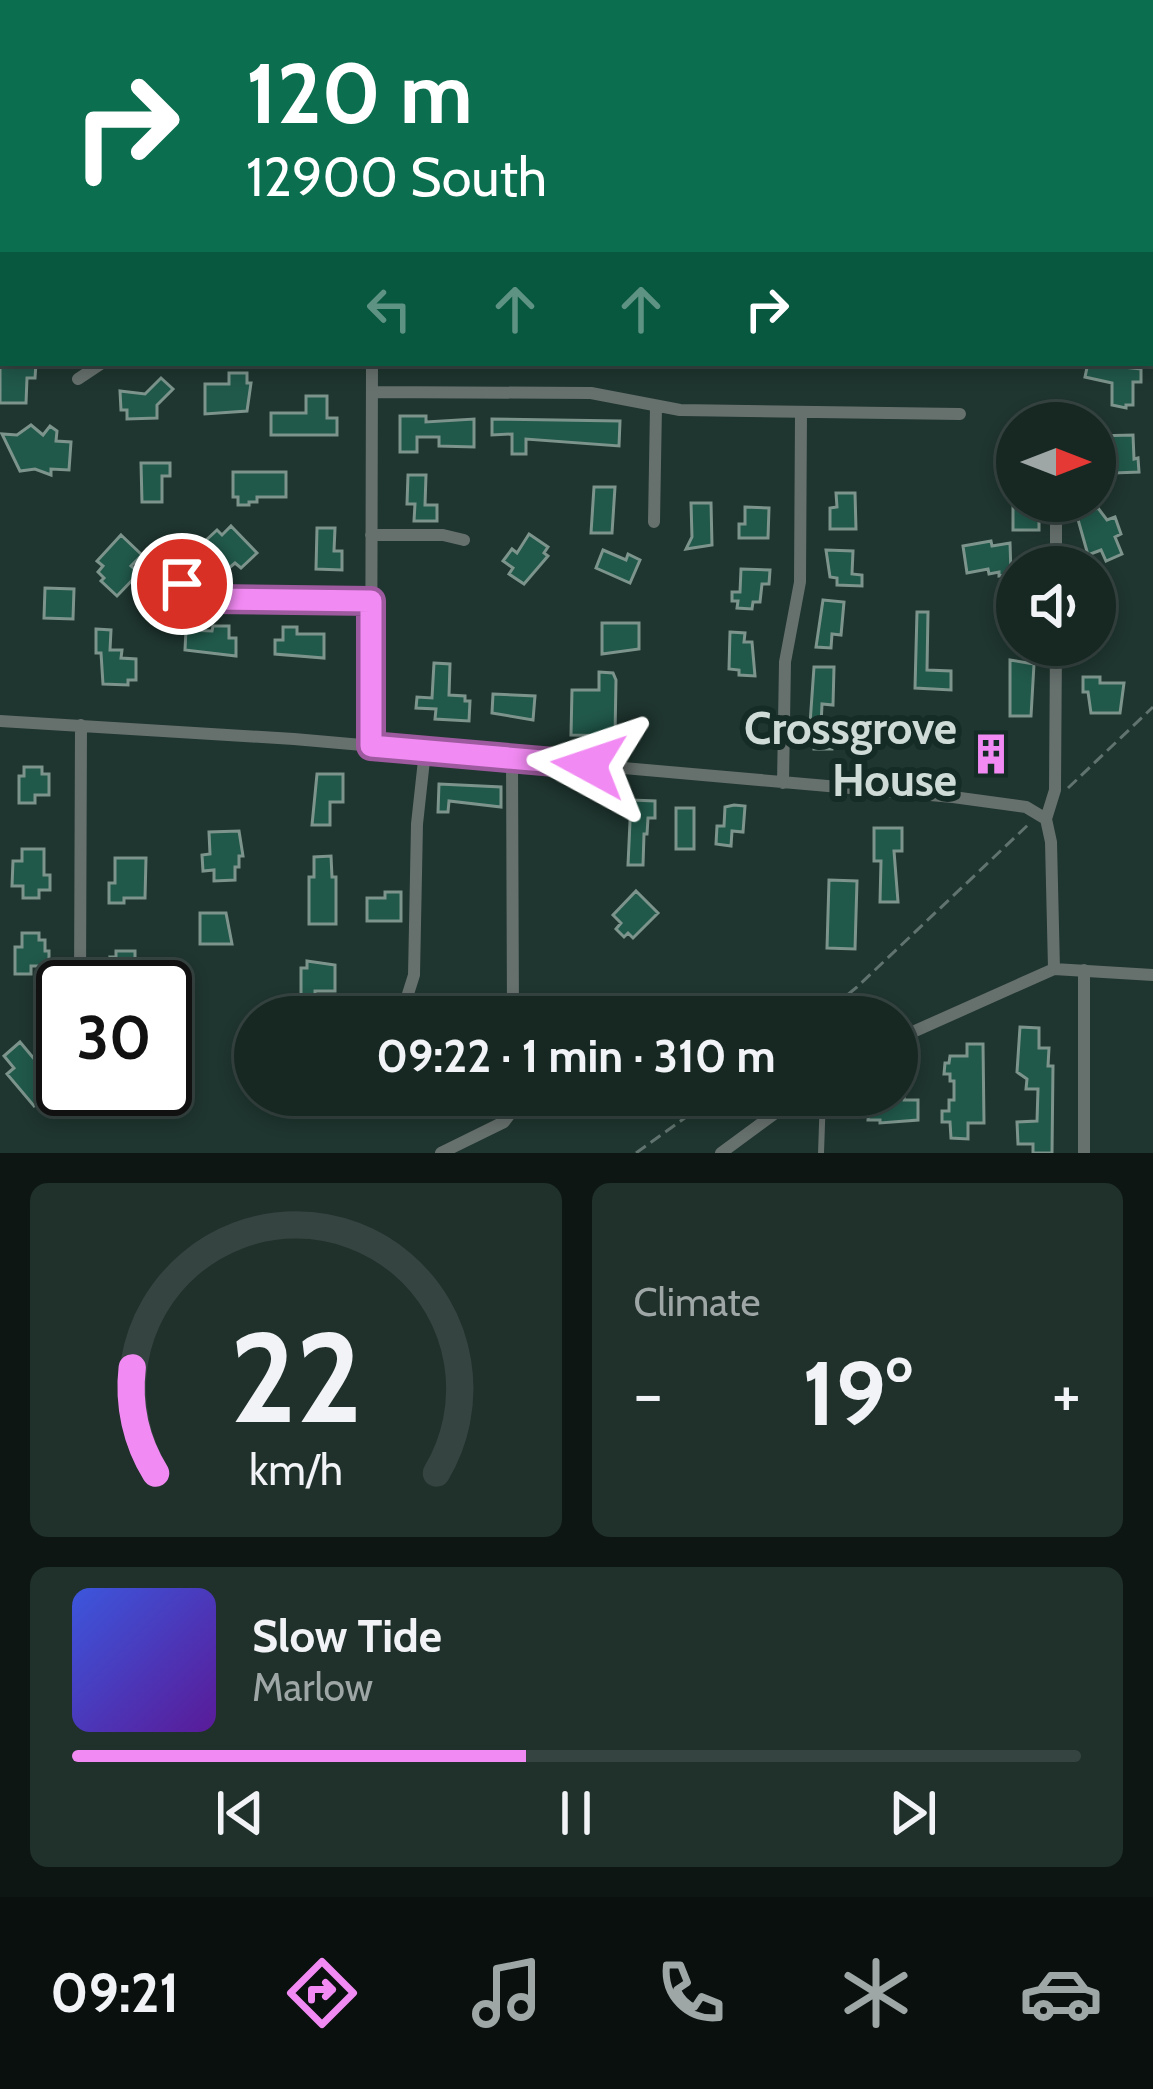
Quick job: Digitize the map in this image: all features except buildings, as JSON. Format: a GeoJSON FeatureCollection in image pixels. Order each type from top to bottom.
{"type":"FeatureCollection","features":[{"type":"Feature","properties":{"kind":"street"},"geometry":{"type":"LineString","coordinates":[[78,379],[98,366]]}},
{"type":"Feature","properties":{"kind":"street"},"geometry":{"type":"LineString","coordinates":[[371,746],[372,366]]}},
{"type":"Feature","properties":{"kind":"street"},"geometry":{"type":"LineString","coordinates":[[372,392],[591,393],[710,412],[960,414]]}},
{"type":"Feature","properties":{"kind":"street"},"geometry":{"type":"LineString","coordinates":[[654,522],[656,406]]}},
{"type":"Feature","properties":{"kind":"street"},"geometry":{"type":"LineString","coordinates":[[783,784],[785,662],[800,582],[801,412]]}},
{"type":"Feature","properties":{"kind":"street"},"geometry":{"type":"LineString","coordinates":[[371,535],[443,535],[464,540]]}},
{"type":"Feature","properties":{"kind":"street"},"geometry":{"type":"LineString","coordinates":[[182,584],[212,599],[371,601]]}},
{"type":"Feature","properties":{"kind":"street"},"geometry":{"type":"LineString","coordinates":[[1054,970],[1046,812],[1055,790],[1056,666]]}},
{"type":"Feature","properties":{"kind":"street"},"geometry":{"type":"LineString","coordinates":[[0,721],[512,758],[1005,803],[1046,812]]}},
{"type":"Feature","properties":{"kind":"street"},"geometry":{"type":"LineString","coordinates":[[80,960],[81,725]]}},
{"type":"Feature","properties":{"kind":"street"},"geometry":{"type":"LineString","coordinates":[[408,994],[414,975],[417,824],[425,751]]}},
{"type":"Feature","properties":{"kind":"street"},"geometry":{"type":"LineString","coordinates":[[512,758],[513,996]]}},
{"type":"Feature","properties":{"kind":"street"},"geometry":{"type":"LineString","coordinates":[[918,1030],[1054,970],[1153,975]]}},
{"type":"Feature","properties":{"kind":"street"},"geometry":{"type":"LineString","coordinates":[[1084,970],[1084,1153]]}},
{"type":"Feature","properties":{"kind":"street"},"geometry":{"type":"LineString","coordinates":[[441,1153],[508,1116]]}},
{"type":"Feature","properties":{"kind":"street"},"geometry":{"type":"LineString","coordinates":[[721,1153],[771,1116]]}},
{"type":"Feature","properties":{"kind":"lane"},"geometry":{"type":"LineString","coordinates":[[821,1153],[822,1116]]}},
{"type":"Feature","properties":{"kind":"path"},"geometry":{"type":"LineString","coordinates":[[846,996],[1046,812],[1153,706]]}},
{"type":"Feature","properties":{"kind":"path"},"geometry":{"type":"LineString","coordinates":[[636,1153],[688,1116]]}},
{"type":"Feature","properties":{"kind":"place","name":"Crossgrove House"},"geometry":{"type":"Point","coordinates":[991,754]}},
{"type":"Feature","properties":{"kind":"route"},"geometry":{"type":"LineString","coordinates":[[182,584],[212,599],[371,601],[371,746],[589,765]]}}]}
